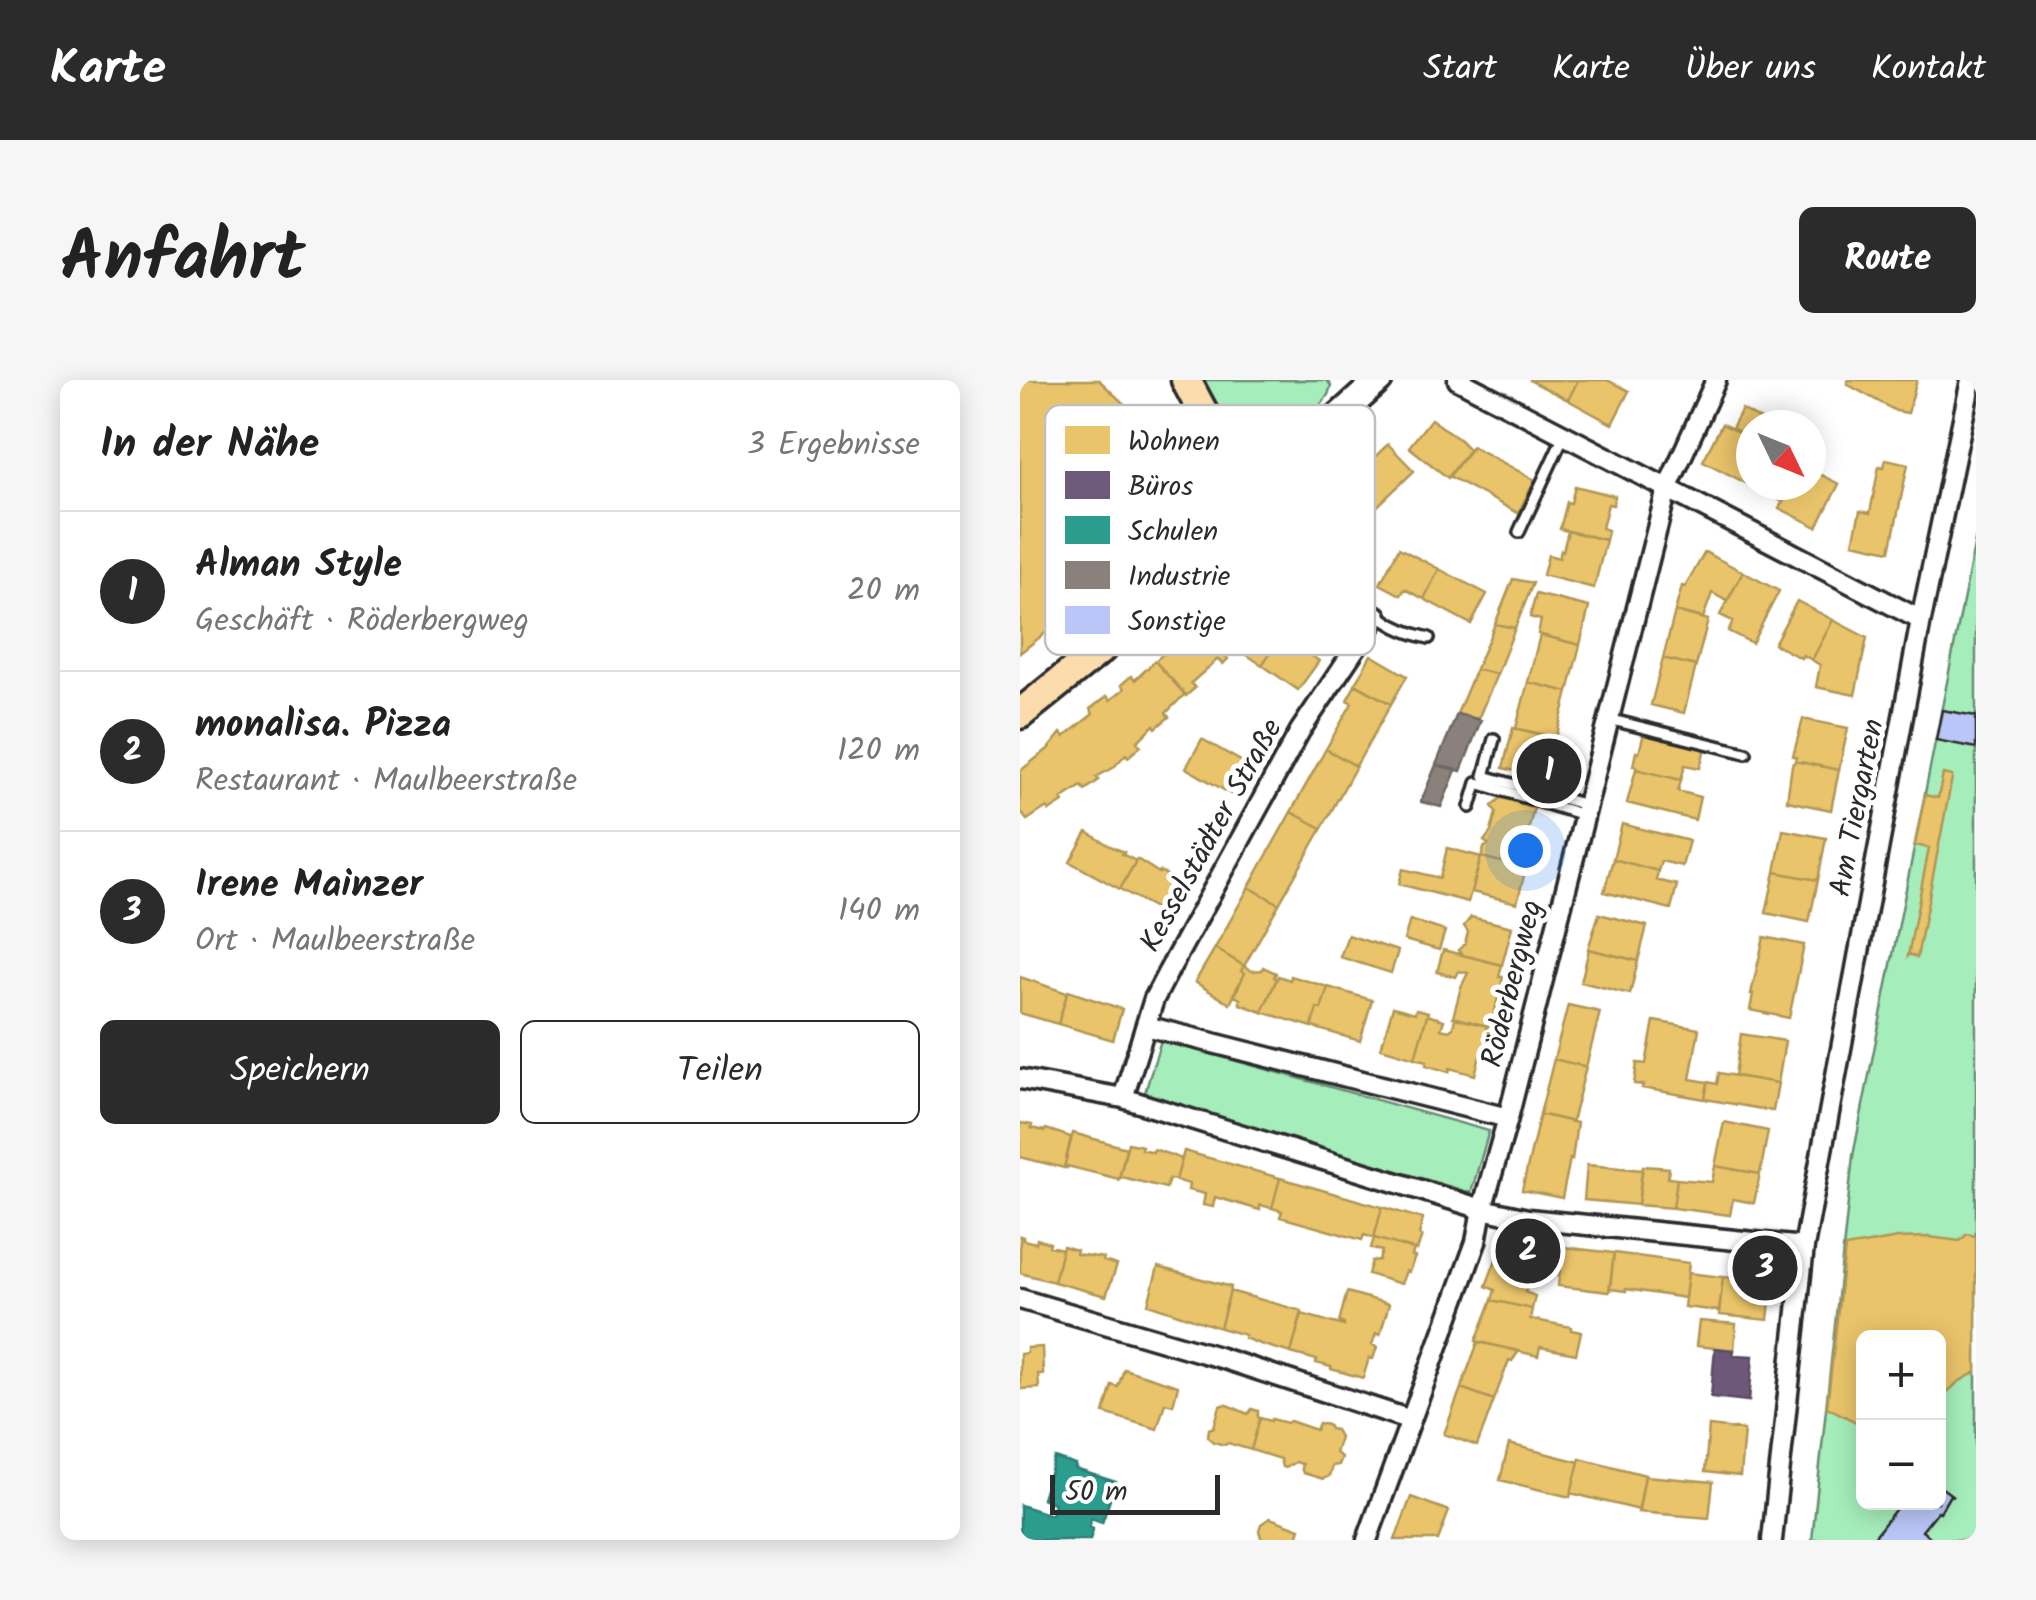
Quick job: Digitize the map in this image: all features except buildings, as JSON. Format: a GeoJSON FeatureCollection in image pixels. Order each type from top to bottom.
{"type":"FeatureCollection","features":[{"type":"Feature","properties":{"kind":"main road"},"geometry":{"type":"LineString","coordinates":[[1186,380],[1198,405]]}},
{"type":"Feature","properties":{"kind":"main road"},"geometry":{"type":"LineString","coordinates":[[1344,405],[1356,380]]}},
{"type":"Feature","properties":{"kind":"main road"},"geometry":{"type":"LineString","coordinates":[[1351,405],[1379,380]]}},
{"type":"Feature","properties":{"kind":"main road"},"geometry":{"type":"LineString","coordinates":[[1020,714],[1093,655]]}},
{"type":"Feature","properties":{"kind":"street"},"geometry":{"type":"LineString","coordinates":[[1458,380],[1921,620]]}},
{"type":"Feature","properties":{"kind":"street","name":"Röderbergweg"},"geometry":{"type":"LineString","coordinates":[[1368,1540],[1476,1242],[1667,490],[1716,380]]}},
{"type":"Feature","properties":{"kind":"street","name":"Am Tiergarten"},"geometry":{"type":"LineString","coordinates":[[1772,1540],[1804,1248],[1921,620],[1971,380]]}},
{"type":"Feature","properties":{"kind":"street","name":"Kesselstädter Straße"},"geometry":{"type":"LineString","coordinates":[[1123,1098],[1154,999],[1300,731],[1351,655]]}},
{"type":"Feature","properties":{"kind":"street"},"geometry":{"type":"LineString","coordinates":[[1146,1026],[1508,1118]]}},
{"type":"Feature","properties":{"kind":"street"},"geometry":{"type":"LineString","coordinates":[[1020,1080],[1123,1098],[1482,1209],[1528,1219],[1804,1248]]}},
{"type":"Feature","properties":{"kind":"street"},"geometry":{"type":"LineString","coordinates":[[1020,1299],[1218,1357],[1411,1420]]}},
{"type":"Feature","properties":{"kind":"lane"},"geometry":{"type":"LineString","coordinates":[[1519,532],[1564,435]]}},
{"type":"Feature","properties":{"kind":"lane"},"geometry":{"type":"LineString","coordinates":[[1375,614],[1412,634],[1429,638]]}},
{"type":"Feature","properties":{"kind":"lane"},"geometry":{"type":"LineString","coordinates":[[1608,719],[1746,753]]}},
{"type":"Feature","properties":{"kind":"lane"},"geometry":{"type":"LineString","coordinates":[[1494,739],[1484,776],[1585,810]]}},
{"type":"Feature","properties":{"kind":"lane"},"geometry":{"type":"LineString","coordinates":[[1470,807],[1477,783],[1585,810]]}},
{"type":"Feature","properties":{"kind":"green space"},"geometry":{"type":"Polygon","coordinates":[[[1204,380],[1324,380],[1331,386],[1320,405],[1215,405],[1204,380]]]}},
{"type":"Feature","properties":{"kind":"green space"},"geometry":{"type":"Polygon","coordinates":[[[1976,536],[1976,1540],[1812,1540],[1853,1156],[1976,536]]]}},
{"type":"Feature","properties":{"kind":"green space"},"geometry":{"type":"Polygon","coordinates":[[[1161,1040],[1489,1131],[1471,1193],[1144,1096],[1161,1040]]]}},
{"type":"Feature","properties":{"kind":"place","name":"Alman Style"},"geometry":{"type":"Point","coordinates":[1549,771]}},
{"type":"Feature","properties":{"kind":"place","name":"monalisa. Pizza"},"geometry":{"type":"Point","coordinates":[1528,1251]}},
{"type":"Feature","properties":{"kind":"place","name":"Irene Mainzer"},"geometry":{"type":"Point","coordinates":[1765,1268]}}]}
